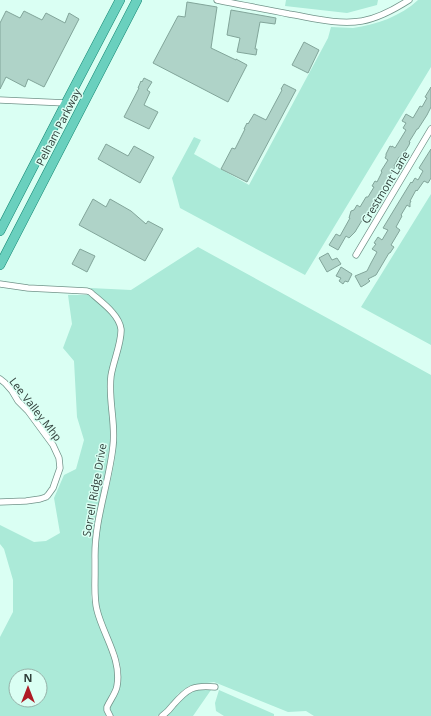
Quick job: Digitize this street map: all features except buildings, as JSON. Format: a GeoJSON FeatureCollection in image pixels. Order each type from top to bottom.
{"type":"FeatureCollection","features":[{"type":"Feature","properties":{"kind":"main road","name":"Pelham Parkway"},"geometry":{"type":"LineString","coordinates":[[0,231],[120,0]]}},
{"type":"Feature","properties":{"kind":"main road","name":"Pelham Parkway"},"geometry":{"type":"LineString","coordinates":[[0,265],[137,0]]}},
{"type":"Feature","properties":{"kind":"main road"},"geometry":{"type":"LineString","coordinates":[[66,102],[82,106]]}},
{"type":"Feature","properties":{"kind":"street"},"geometry":{"type":"LineString","coordinates":[[217,0],[317,19],[349,22],[364,21],[392,10],[409,0]]}},
{"type":"Feature","properties":{"kind":"street"},"geometry":{"type":"LineString","coordinates":[[0,100],[66,102]]}},
{"type":"Feature","properties":{"kind":"street","name":"Crestmont Lane"},"geometry":{"type":"LineString","coordinates":[[356,255],[431,129]]}},
{"type":"Feature","properties":{"kind":"street","name":"Sorrell Ridge Drive"},"geometry":{"type":"LineString","coordinates":[[0,284],[28,288],[90,292],[113,312],[121,329],[110,386],[114,443],[99,518],[95,548],[95,591],[97,610],[115,656],[118,674],[117,687],[107,707],[110,716]]}},
{"type":"Feature","properties":{"kind":"street","name":"Lee Valley Mhp"},"geometry":{"type":"LineString","coordinates":[[0,379],[12,391],[18,401],[28,411],[53,445],[59,458],[60,468],[53,488],[46,497],[26,501],[0,502]]}},
{"type":"Feature","properties":{"kind":"street"},"geometry":{"type":"LineString","coordinates":[[162,716],[181,696],[190,689],[202,686],[215,687]]}},
{"type":"Feature","properties":{"kind":"green space"},"geometry":{"type":"Polygon","coordinates":[[[286,0],[378,0],[377,5],[347,13],[285,6],[286,0]]]}},
{"type":"Feature","properties":{"kind":"green space"},"geometry":{"type":"Polygon","coordinates":[[[418,0],[431,0],[431,67],[305,275],[180,208],[172,178],[194,137],[201,140],[194,154],[249,185],[328,38],[331,27],[353,28],[370,25],[388,19],[404,11],[418,0]]]}},
{"type":"Feature","properties":{"kind":"green space"},"geometry":{"type":"Polygon","coordinates":[[[431,194],[431,345],[361,307],[431,194]]]}},
{"type":"Feature","properties":{"kind":"green space"},"geometry":{"type":"Polygon","coordinates":[[[198,247],[431,375],[431,716],[314,716],[306,711],[288,712],[214,682],[189,686],[178,694],[168,708],[157,716],[112,716],[109,710],[120,683],[121,668],[99,607],[97,556],[101,519],[116,452],[113,383],[124,332],[118,315],[110,305],[90,288],[131,290],[198,247]]]}},
{"type":"Feature","properties":{"kind":"green space"},"geometry":{"type":"Polygon","coordinates":[[[68,295],[90,295],[115,318],[118,328],[109,394],[111,440],[110,458],[94,529],[91,556],[91,597],[94,611],[113,659],[115,683],[113,690],[105,704],[104,709],[106,716],[0,716],[0,637],[13,612],[13,580],[4,549],[0,544],[0,525],[34,542],[46,541],[60,533],[54,498],[64,475],[76,469],[84,440],[77,417],[74,361],[63,348],[72,324],[68,295]]]}},
{"type":"Feature","properties":{"kind":"green space"},"geometry":{"type":"Polygon","coordinates":[[[206,688],[211,690],[193,716],[166,716],[188,692],[206,688]]]}},
{"type":"Feature","properties":{"kind":"green space"},"geometry":{"type":"Polygon","coordinates":[[[219,690],[274,714],[274,716],[224,716],[216,711],[215,703],[219,690]]]}}]}
